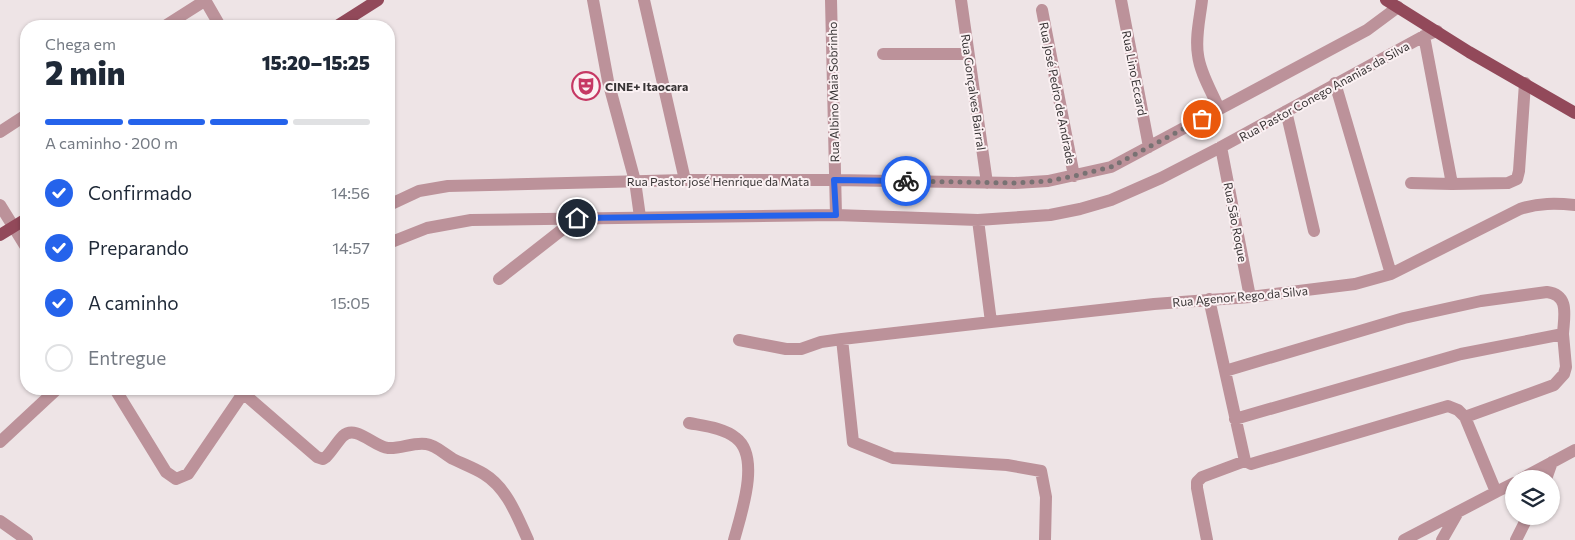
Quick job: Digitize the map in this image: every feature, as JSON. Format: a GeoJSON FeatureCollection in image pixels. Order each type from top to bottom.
{"type":"FeatureCollection","features":[{"type":"Feature","properties":{"kind":"main road"},"geometry":{"type":"LineString","coordinates":[[346,20],[378,0]]}},
{"type":"Feature","properties":{"kind":"main road"},"geometry":{"type":"LineString","coordinates":[[1386,0],[1469,52],[1575,113]]}},
{"type":"Feature","properties":{"kind":"main road"},"geometry":{"type":"LineString","coordinates":[[0,235],[20,223]]}},
{"type":"Feature","properties":{"kind":"street"},"geometry":{"type":"LineString","coordinates":[[173,20],[205,0],[217,20]]}},
{"type":"Feature","properties":{"kind":"street"},"geometry":{"type":"LineString","coordinates":[[593,0],[608,81],[635,181],[640,217]]}},
{"type":"Feature","properties":{"kind":"street"},"geometry":{"type":"LineString","coordinates":[[644,0],[685,180]]}},
{"type":"Feature","properties":{"kind":"street","name":"Rua Albino Maia Sobrinho"},"geometry":{"type":"LineString","coordinates":[[831,0],[836,215]]}},
{"type":"Feature","properties":{"kind":"street","name":"Rua Gonçalves Bairral"},"geometry":{"type":"LineString","coordinates":[[961,0],[986,183]]}},
{"type":"Feature","properties":{"kind":"street","name":"Rua Lino Eccard"},"geometry":{"type":"LineString","coordinates":[[1121,0],[1149,147]]}},
{"type":"Feature","properties":{"kind":"street"},"geometry":{"type":"LineString","coordinates":[[1202,0],[1197,38],[1198,54],[1200,66],[1219,109]]}},
{"type":"Feature","properties":{"kind":"street","name":"Rua Pastor josé Henrique da Mata"},"geometry":{"type":"LineString","coordinates":[[395,202],[419,191],[448,186],[685,180],[986,183],[1048,181],[1074,176],[1111,167],[1367,30],[1398,8]]}},
{"type":"Feature","properties":{"kind":"street","name":"Rua José Pedro de Andrade"},"geometry":{"type":"LineString","coordinates":[[1042,10],[1074,176]]}},
{"type":"Feature","properties":{"kind":"street","name":"Rua Pastor Conego Ananias da Silva"},"geometry":{"type":"LineString","coordinates":[[395,241],[427,228],[471,220],[836,215],[978,220],[1050,215],[1111,200],[1161,178],[1424,36],[1437,31]]}},
{"type":"Feature","properties":{"kind":"street"},"geometry":{"type":"LineString","coordinates":[[1424,36],[1452,184]]}},
{"type":"Feature","properties":{"kind":"street"},"geometry":{"type":"LineString","coordinates":[[883,54],[968,54]]}},
{"type":"Feature","properties":{"kind":"street"},"geometry":{"type":"LineString","coordinates":[[1410,183],[1508,183],[1517,179],[1525,83]]}},
{"type":"Feature","properties":{"kind":"street"},"geometry":{"type":"LineString","coordinates":[[1336,84],[1391,274]]}},
{"type":"Feature","properties":{"kind":"street"},"geometry":{"type":"LineString","coordinates":[[1286,111],[1314,231]]}},
{"type":"Feature","properties":{"kind":"street"},"geometry":{"type":"LineString","coordinates":[[0,132],[20,119]]}},
{"type":"Feature","properties":{"kind":"street","name":"Rua São Roque"},"geometry":{"type":"LineString","coordinates":[[1221,147],[1250,296]]}},
{"type":"Feature","properties":{"kind":"street","name":"Rua Agenor Rego da Silva"},"geometry":{"type":"LineString","coordinates":[[739,340],[786,349],[801,349],[821,342],[842,339],[1154,304],[1250,296],[1355,284],[1391,274],[1520,209],[1550,203],[1575,204]]}},
{"type":"Feature","properties":{"kind":"street"},"geometry":{"type":"LineString","coordinates":[[0,205],[20,238]]}},
{"type":"Feature","properties":{"kind":"street"},"geometry":{"type":"LineString","coordinates":[[499,279],[577,218]]}},
{"type":"Feature","properties":{"kind":"street"},"geometry":{"type":"LineString","coordinates":[[978,220],[991,322]]}},
{"type":"Feature","properties":{"kind":"street"},"geometry":{"type":"LineString","coordinates":[[1225,371],[1404,318],[1481,301],[1548,292],[1558,294],[1564,306],[1563,334],[1566,366],[1564,374],[1554,385],[1465,417]]}},
{"type":"Feature","properties":{"kind":"street"},"geometry":{"type":"LineString","coordinates":[[1209,300],[1244,461]]}},
{"type":"Feature","properties":{"kind":"street"},"geometry":{"type":"LineString","coordinates":[[1235,419],[1461,354],[1563,334]]}},
{"type":"Feature","properties":{"kind":"street"},"geometry":{"type":"LineString","coordinates":[[842,339],[853,442],[893,458],[1007,465],[1041,471],[1046,497],[1045,540]]}},
{"type":"Feature","properties":{"kind":"street"},"geometry":{"type":"LineString","coordinates":[[0,442],[51,395]]}},
{"type":"Feature","properties":{"kind":"street"},"geometry":{"type":"LineString","coordinates":[[119,395],[166,472],[176,479],[188,474],[242,395]]}},
{"type":"Feature","properties":{"kind":"street"},"geometry":{"type":"LineString","coordinates":[[249,395],[290,435],[322,459],[349,432],[356,433],[384,448],[391,449],[427,444],[434,446],[495,482],[505,493],[528,540]]}},
{"type":"Feature","properties":{"kind":"street"},"geometry":{"type":"LineString","coordinates":[[1207,540],[1197,488],[1197,482],[1202,477],[1244,461],[1251,464],[1439,408],[1454,407],[1465,417],[1496,492]]}},
{"type":"Feature","properties":{"kind":"street"},"geometry":{"type":"LineString","coordinates":[[689,423],[727,432],[741,442],[748,456],[748,474],[744,502],[734,540]]}},
{"type":"Feature","properties":{"kind":"street"},"geometry":{"type":"LineString","coordinates":[[1537,470],[1575,450]]}},
{"type":"Feature","properties":{"kind":"street"},"geometry":{"type":"LineString","coordinates":[[1549,470],[1552,462]]}},
{"type":"Feature","properties":{"kind":"street"},"geometry":{"type":"LineString","coordinates":[[1404,540],[1505,488]]}},
{"type":"Feature","properties":{"kind":"street"},"geometry":{"type":"LineString","coordinates":[[1442,540],[1458,512]]}},
{"type":"Feature","properties":{"kind":"street"},"geometry":{"type":"LineString","coordinates":[[0,521],[27,540]]}},
{"type":"Feature","properties":{"kind":"street"},"geometry":{"type":"LineString","coordinates":[[1516,540],[1524,525]]}},
{"type":"Feature","properties":{"kind":"way so far"},"geometry":{"type":"LineString","coordinates":[[906,181],[1015,183],[1048,181],[1074,176],[1111,167],[1202,119]]}},
{"type":"Feature","properties":{"kind":"place","name":"CINE+ Itaocara"},"geometry":{"type":"Point","coordinates":[586,86]}},
{"type":"Feature","properties":{"kind":"route"},"geometry":{"type":"LineString","coordinates":[[577,218],[836,215],[834,180],[906,181]]}}]}
